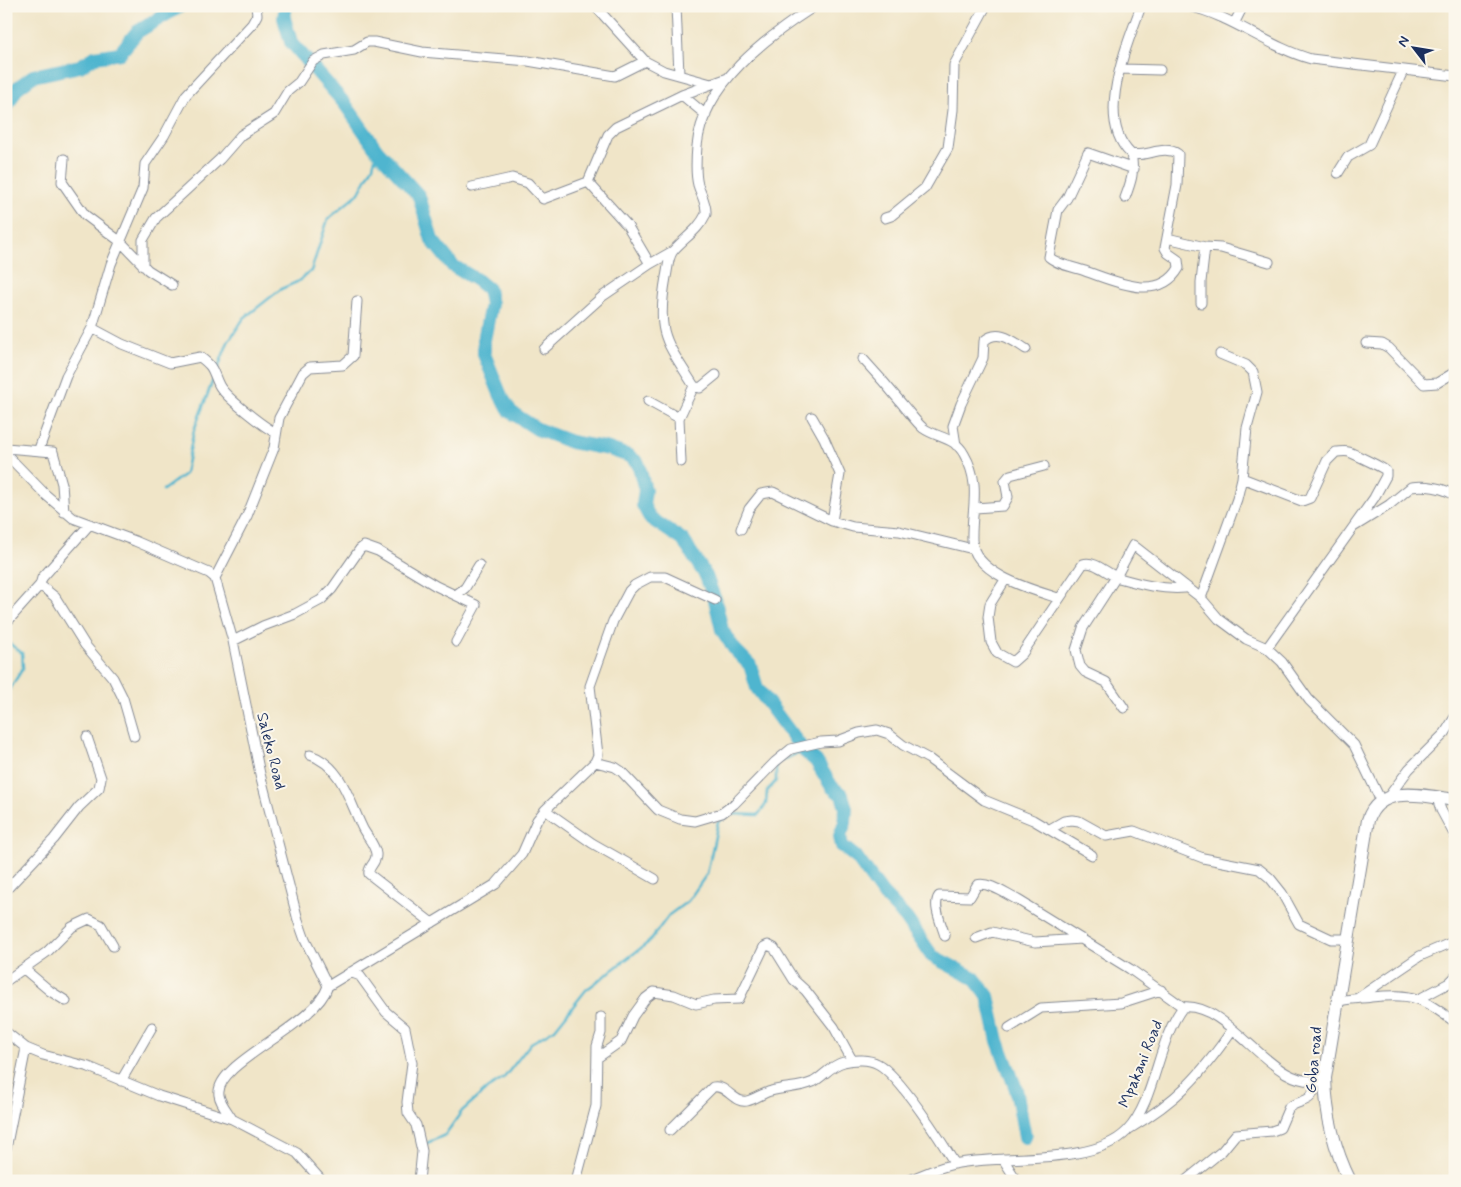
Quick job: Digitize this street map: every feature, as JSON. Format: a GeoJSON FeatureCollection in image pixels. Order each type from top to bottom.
{"type":"FeatureCollection","features":[{"type":"Feature","properties":{"kind":"street"},"geometry":{"type":"LineString","coordinates":[[39,450],[66,376],[92,328],[108,273],[143,188],[145,164],[164,136],[186,95],[252,24],[257,14],[256,6]]}},
{"type":"Feature","properties":{"kind":"street"},"geometry":{"type":"LineString","coordinates":[[595,6],[645,61],[664,71],[711,84]]}},
{"type":"Feature","properties":{"kind":"street"},"geometry":{"type":"LineString","coordinates":[[676,6],[679,74]]}},
{"type":"Feature","properties":{"kind":"street"},"geometry":{"type":"LineString","coordinates":[[544,349],[602,296],[673,251],[688,239],[706,214],[697,172],[698,145],[706,115],[728,78],[761,43],[815,6]]}},
{"type":"Feature","properties":{"kind":"street"},"geometry":{"type":"LineString","coordinates":[[885,218],[891,216],[925,188],[948,148],[954,110],[954,65],[986,6]]}},
{"type":"Feature","properties":{"kind":"street"},"geometry":{"type":"LineString","coordinates":[[1125,198],[1134,169],[1131,154],[1118,136],[1114,122],[1121,69],[1141,6]]}},
{"type":"Feature","properties":{"kind":"street"},"geometry":{"type":"LineString","coordinates":[[1188,6],[1235,22],[1305,57],[1403,71],[1455,76]]}},
{"type":"Feature","properties":{"kind":"street"},"geometry":{"type":"LineString","coordinates":[[1235,22],[1243,6]]}},
{"type":"Feature","properties":{"kind":"street"},"geometry":{"type":"LineString","coordinates":[[143,266],[143,240],[156,218],[220,159],[241,134],[274,114],[288,91],[299,82],[310,64],[324,55],[354,50],[367,42],[374,42],[422,52],[528,61],[615,76],[645,61]]}},
{"type":"Feature","properties":{"kind":"street"},"geometry":{"type":"LineString","coordinates":[[1121,69],[1160,70]]}},
{"type":"Feature","properties":{"kind":"street"},"geometry":{"type":"LineString","coordinates":[[1338,173],[1348,157],[1369,145],[1403,71]]}},
{"type":"Feature","properties":{"kind":"street"},"geometry":{"type":"LineString","coordinates":[[472,187],[512,178],[528,183],[542,199],[588,182],[608,135],[616,127],[682,95],[728,78]]}},
{"type":"Feature","properties":{"kind":"street"},"geometry":{"type":"LineString","coordinates":[[682,95],[706,115]]}},
{"type":"Feature","properties":{"kind":"street"},"geometry":{"type":"LineString","coordinates":[[1131,154],[1140,155],[1166,150],[1178,154],[1177,185],[1166,250],[1178,260],[1179,268],[1168,281],[1157,286],[1133,286],[1116,282],[1049,257],[1058,210],[1067,198],[1088,153],[1134,169]]}},
{"type":"Feature","properties":{"kind":"street"},"geometry":{"type":"LineString","coordinates":[[64,159],[62,182],[75,203],[95,224],[121,242],[143,266],[172,285]]}},
{"type":"Feature","properties":{"kind":"street"},"geometry":{"type":"LineString","coordinates":[[588,182],[627,225],[650,264]]}},
{"type":"Feature","properties":{"kind":"street"},"geometry":{"type":"LineString","coordinates":[[1167,238],[1205,247],[1221,248],[1269,262]]}},
{"type":"Feature","properties":{"kind":"street"},"geometry":{"type":"LineString","coordinates":[[1201,303],[1205,247]]}},
{"type":"Feature","properties":{"kind":"street"},"geometry":{"type":"LineString","coordinates":[[673,251],[662,299],[662,325],[671,352],[694,386],[700,388],[716,375]]}},
{"type":"Feature","properties":{"kind":"street"},"geometry":{"type":"LineString","coordinates":[[6,454],[64,512],[135,541],[215,578],[247,516],[274,448],[279,418],[306,370],[310,367],[342,365],[353,356],[357,300]]}},
{"type":"Feature","properties":{"kind":"street"},"geometry":{"type":"LineString","coordinates":[[92,328],[122,344],[170,363],[200,357],[216,373],[223,390],[261,423],[276,433]]}},
{"type":"Feature","properties":{"kind":"street"},"geometry":{"type":"LineString","coordinates":[[956,445],[953,426],[967,389],[983,358],[984,341],[990,337],[1001,335],[1026,349]]}},
{"type":"Feature","properties":{"kind":"street"},"geometry":{"type":"LineString","coordinates":[[1366,343],[1382,344],[1389,348],[1424,384],[1437,384],[1455,372]]}},
{"type":"Feature","properties":{"kind":"street"},"geometry":{"type":"LineString","coordinates":[[1200,598],[1228,528],[1242,478],[1247,428],[1258,392],[1253,372],[1246,365],[1220,354]]}},
{"type":"Feature","properties":{"kind":"street"},"geometry":{"type":"LineString","coordinates":[[864,359],[923,428],[947,438],[964,452],[971,469],[976,493],[973,549]]}},
{"type":"Feature","properties":{"kind":"street"},"geometry":{"type":"LineString","coordinates":[[682,462],[678,418],[694,386]]}},
{"type":"Feature","properties":{"kind":"street"},"geometry":{"type":"LineString","coordinates":[[648,401],[678,418]]}},
{"type":"Feature","properties":{"kind":"street"},"geometry":{"type":"LineString","coordinates":[[812,417],[824,438],[840,474],[832,521]]}},
{"type":"Feature","properties":{"kind":"street"},"geometry":{"type":"LineString","coordinates":[[6,448],[50,451],[56,456],[64,493],[64,512]]}},
{"type":"Feature","properties":{"kind":"street"},"geometry":{"type":"LineString","coordinates":[[1242,478],[1302,501],[1310,498],[1328,461],[1336,452],[1350,452],[1360,459],[1378,464],[1386,471],[1386,476],[1354,527],[1267,648]]}},
{"type":"Feature","properties":{"kind":"street"},"geometry":{"type":"LineString","coordinates":[[975,508],[1003,506],[1008,497],[1005,482],[1010,475],[1044,466]]}},
{"type":"Feature","properties":{"kind":"street"},"geometry":{"type":"LineString","coordinates":[[1354,527],[1389,506],[1410,487],[1433,488],[1448,491],[1455,496]]}},
{"type":"Feature","properties":{"kind":"street"},"geometry":{"type":"LineString","coordinates":[[741,528],[749,509],[761,494],[773,492],[832,521],[853,527],[899,531],[973,549],[980,558],[1006,580],[1058,598]]}},
{"type":"Feature","properties":{"kind":"street"},"geometry":{"type":"LineString","coordinates":[[6,623],[40,585],[42,578],[90,524]]}},
{"type":"Feature","properties":{"kind":"street"},"geometry":{"type":"LineString","coordinates":[[1124,708],[1106,682],[1085,672],[1080,666],[1076,650],[1083,628],[1116,577],[1133,545],[1200,598],[1219,620],[1246,639],[1267,648],[1282,662],[1324,718],[1354,745],[1385,799]]}},
{"type":"Feature","properties":{"kind":"street"},"geometry":{"type":"LineString","coordinates":[[233,641],[263,626],[295,614],[321,600],[364,546],[378,551],[436,586],[457,594],[476,605],[456,642]]}},
{"type":"Feature","properties":{"kind":"street"},"geometry":{"type":"LineString","coordinates":[[457,594],[465,588],[480,564]]}},
{"type":"Feature","properties":{"kind":"street"},"geometry":{"type":"LineString","coordinates":[[1006,580],[990,604],[988,617],[991,642],[997,653],[1012,662],[1022,654],[1058,598],[1083,564],[1093,564],[1116,577],[1159,587],[1185,588]]}},
{"type":"Feature","properties":{"kind":"street"},"geometry":{"type":"LineString","coordinates":[[232,1118],[219,1096],[221,1081],[237,1063],[302,1020],[328,986],[489,889],[507,874],[522,854],[537,820],[595,762],[598,755],[590,686],[613,621],[629,591],[646,579],[665,577],[715,600]]}},
{"type":"Feature","properties":{"kind":"street","name":"Saleko Road"},"geometry":{"type":"LineString","coordinates":[[215,578],[233,641],[260,774],[298,920],[302,933],[328,986]]}},
{"type":"Feature","properties":{"kind":"street"},"geometry":{"type":"LineString","coordinates":[[40,585],[55,597],[85,645],[113,678],[123,698],[134,736]]}},
{"type":"Feature","properties":{"kind":"street"},"geometry":{"type":"LineString","coordinates":[[1385,799],[1409,769],[1445,733],[1455,717]]}},
{"type":"Feature","properties":{"kind":"street"},"geometry":{"type":"LineString","coordinates":[[595,762],[616,767],[658,810],[680,819],[695,821],[722,813],[734,804],[775,762],[791,749],[808,744],[838,741],[867,731],[882,731],[929,759],[984,800],[1016,812],[1050,829],[1092,855]]}},
{"type":"Feature","properties":{"kind":"street"},"geometry":{"type":"LineString","coordinates":[[6,890],[54,839],[79,807],[99,788],[101,778],[87,737]]}},
{"type":"Feature","properties":{"kind":"street"},"geometry":{"type":"LineString","coordinates":[[310,755],[325,761],[353,802],[362,830],[376,851],[376,857],[369,869],[369,874],[432,923]]}},
{"type":"Feature","properties":{"kind":"street"},"geometry":{"type":"LineString","coordinates":[[1385,799],[1410,794],[1455,800]]}},
{"type":"Feature","properties":{"kind":"street"},"geometry":{"type":"LineString","coordinates":[[1437,798],[1441,810],[1455,836]]}},
{"type":"Feature","properties":{"kind":"street","name":"Goba road"},"geometry":{"type":"LineString","coordinates":[[1348,1178],[1331,1132],[1321,1080],[1368,820],[1373,809],[1385,799]]}},
{"type":"Feature","properties":{"kind":"street"},"geometry":{"type":"LineString","coordinates":[[545,810],[592,843],[655,878]]}},
{"type":"Feature","properties":{"kind":"street"},"geometry":{"type":"LineString","coordinates":[[1050,829],[1064,821],[1072,820],[1079,821],[1106,836],[1134,831],[1203,858],[1259,869],[1270,878],[1282,893],[1299,924],[1331,939],[1348,939]]}},
{"type":"Feature","properties":{"kind":"street"},"geometry":{"type":"LineString","coordinates":[[945,936],[936,903],[937,898],[939,896],[970,897],[974,888],[984,883],[1018,900],[1082,939],[1161,990],[1183,1007]]}},
{"type":"Feature","properties":{"kind":"street"},"geometry":{"type":"LineString","coordinates":[[1455,908],[1455,923]]}},
{"type":"Feature","properties":{"kind":"street"},"geometry":{"type":"LineString","coordinates":[[6,982],[24,969],[72,927],[89,919],[101,924],[113,946]]}},
{"type":"Feature","properties":{"kind":"street"},"geometry":{"type":"LineString","coordinates":[[976,938],[992,932],[1035,942],[1082,939]]}},
{"type":"Feature","properties":{"kind":"street"},"geometry":{"type":"LineString","coordinates":[[1358,998],[1420,956],[1455,941]]}},
{"type":"Feature","properties":{"kind":"street"},"geometry":{"type":"LineString","coordinates":[[597,1058],[621,1041],[633,1016],[646,998],[654,992],[674,995],[696,1004],[714,1000],[740,999],[764,947],[768,945],[774,948],[794,980],[806,991],[834,1027],[852,1060]]}},
{"type":"Feature","properties":{"kind":"street"},"geometry":{"type":"LineString","coordinates":[[24,969],[50,991],[66,1001]]}},
{"type":"Feature","properties":{"kind":"street"},"geometry":{"type":"LineString","coordinates":[[350,972],[360,976],[386,1012],[405,1028],[412,1063],[407,1102],[408,1113],[416,1125],[422,1151],[419,1181]]}},
{"type":"Feature","properties":{"kind":"street"},"geometry":{"type":"LineString","coordinates":[[1419,998],[1449,983],[1455,976]]}},
{"type":"Feature","properties":{"kind":"street"},"geometry":{"type":"LineString","coordinates":[[1008,1028],[1041,1008],[1121,1003],[1161,990]]}},
{"type":"Feature","properties":{"kind":"street"},"geometry":{"type":"LineString","coordinates":[[1336,1002],[1399,994],[1419,998],[1455,1022]]}},
{"type":"Feature","properties":{"kind":"street","name":"Mpakani Road"},"geometry":{"type":"LineString","coordinates":[[908,1181],[955,1164],[1045,1157],[1090,1149],[1117,1139],[1127,1131],[1140,1109],[1172,1026],[1183,1007],[1192,1006],[1207,1013],[1232,1030],[1285,1072],[1309,1082],[1321,1080]]}},
{"type":"Feature","properties":{"kind":"street"},"geometry":{"type":"LineString","coordinates":[[576,1181],[596,1106],[597,1058],[601,1017]]}},
{"type":"Feature","properties":{"kind":"street"},"geometry":{"type":"LineString","coordinates":[[121,1080],[152,1027]]}},
{"type":"Feature","properties":{"kind":"street"},"geometry":{"type":"LineString","coordinates":[[1127,1131],[1155,1114],[1189,1086],[1207,1066],[1232,1030]]}},
{"type":"Feature","properties":{"kind":"street"},"geometry":{"type":"LineString","coordinates":[[6,1032],[26,1048],[43,1055],[89,1066],[159,1096],[232,1118],[297,1153],[322,1181]]}},
{"type":"Feature","properties":{"kind":"street"},"geometry":{"type":"LineString","coordinates":[[6,1148],[26,1048]]}},
{"type":"Feature","properties":{"kind":"street"},"geometry":{"type":"LineString","coordinates":[[670,1130],[713,1087],[720,1087],[738,1099],[746,1101],[772,1090],[805,1085],[819,1078],[836,1064],[852,1060],[873,1062],[888,1072],[916,1105],[955,1164]]}},
{"type":"Feature","properties":{"kind":"street"},"geometry":{"type":"LineString","coordinates":[[1184,1181],[1222,1151],[1236,1134],[1272,1131],[1280,1128],[1289,1107],[1308,1100],[1321,1080]]}},
{"type":"Feature","properties":{"kind":"street"},"geometry":{"type":"LineString","coordinates":[[1004,1159],[1017,1181]]}},
{"type":"Feature","properties":{"kind":"waterway"},"geometry":{"type":"LineString","coordinates":[[6,108],[17,88],[33,76],[80,66],[95,57],[120,53],[137,32],[180,6]]}},
{"type":"Feature","properties":{"kind":"waterway"},"geometry":{"type":"LineString","coordinates":[[286,6],[284,18],[291,42],[345,104],[377,150],[419,196],[432,240],[453,266],[488,289],[491,304],[484,340],[484,354],[501,396],[511,412],[537,429],[571,442],[609,449],[629,456],[638,463],[645,490],[643,505],[650,518],[683,540],[706,576],[715,600],[722,630],[735,650],[750,665],[757,688],[803,750],[816,761],[832,787],[842,795],[846,808],[845,823],[840,836],[842,846],[857,858],[882,893],[906,918],[932,956],[974,978],[988,996],[998,1041],[1016,1089],[1025,1137]]}},
{"type":"Feature","properties":{"kind":"waterway"},"geometry":{"type":"LineString","coordinates":[[216,373],[228,342],[244,318],[281,289],[297,282],[311,271],[328,219],[359,193],[373,166],[377,150]]}},
{"type":"Feature","properties":{"kind":"waterway"},"geometry":{"type":"LineString","coordinates":[[163,490],[185,474],[194,430],[213,380]]}},
{"type":"Feature","properties":{"kind":"waterway"},"geometry":{"type":"LineString","coordinates":[[6,641],[22,653],[23,668],[10,689],[6,689]]}},
{"type":"Feature","properties":{"kind":"waterway"},"geometry":{"type":"LineString","coordinates":[[782,761],[802,751]]}},
{"type":"Feature","properties":{"kind":"waterway"},"geometry":{"type":"LineString","coordinates":[[427,1143],[445,1135],[462,1111],[488,1088],[503,1079],[531,1043],[555,1029],[586,990],[649,942],[669,915],[688,901],[707,874],[718,822],[731,814],[758,815],[766,804],[767,791],[776,781],[776,766]]}}]}
